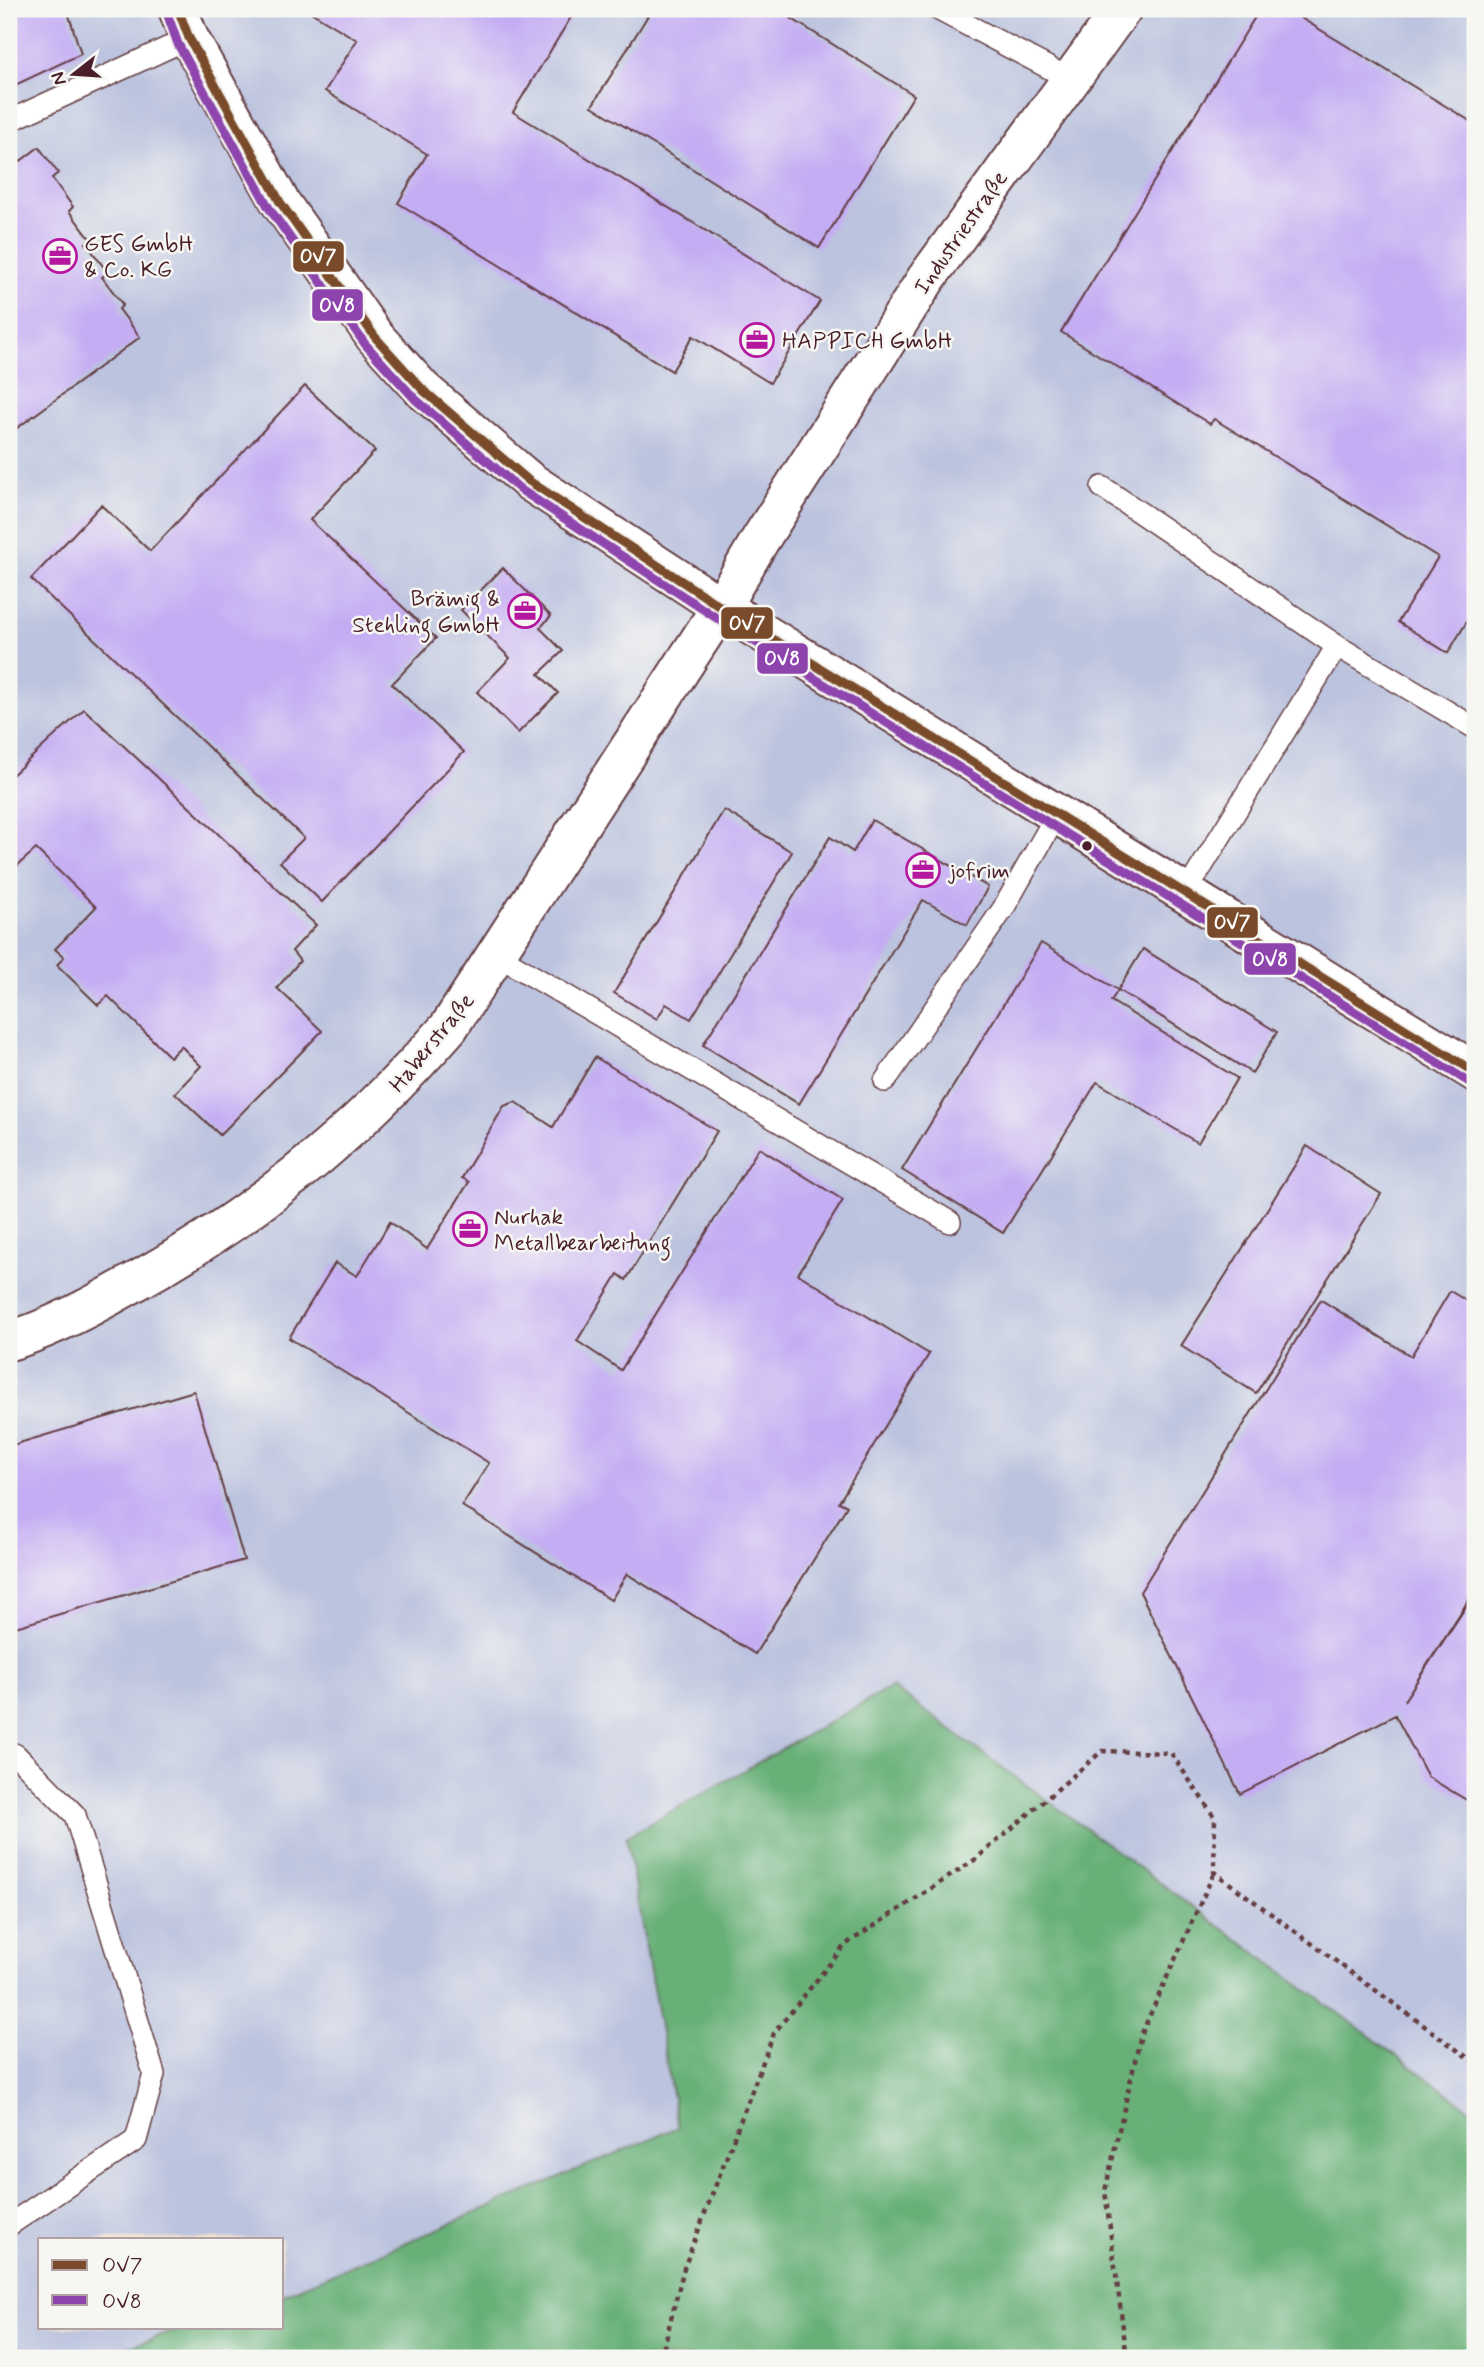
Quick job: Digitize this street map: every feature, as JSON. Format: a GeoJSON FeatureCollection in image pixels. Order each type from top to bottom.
{"type":"FeatureCollection","features":[{"type":"Feature","properties":{"kind":"street","name":"Industriestraße"},"geometry":{"type":"LineString","coordinates":[[721,607],[760,540],[926,279],[1122,9]]}},
{"type":"Feature","properties":{"kind":"street"},"geometry":{"type":"LineString","coordinates":[[184,23],[280,202],[375,337],[424,390],[529,481],[721,607],[1475,1072]]}},
{"type":"Feature","properties":{"kind":"street","name":"Haberstraße"},"geometry":{"type":"LineString","coordinates":[[9,1341],[99,1302],[184,1255],[264,1200],[341,1139],[397,1086],[449,1027],[721,607]]}},
{"type":"Feature","properties":{"kind":"lane"},"geometry":{"type":"LineString","coordinates":[[937,9],[1070,79]]}},
{"type":"Feature","properties":{"kind":"lane"},"geometry":{"type":"LineString","coordinates":[[9,121],[184,23]]}},
{"type":"Feature","properties":{"kind":"lane"},"geometry":{"type":"LineString","coordinates":[[1102,487],[1337,646],[1475,728]]}},
{"type":"Feature","properties":{"kind":"lane"},"geometry":{"type":"LineString","coordinates":[[1185,894],[1337,646]]}},
{"type":"Feature","properties":{"kind":"lane"},"geometry":{"type":"LineString","coordinates":[[884,1081],[1003,909],[1057,814]]}},
{"type":"Feature","properties":{"kind":"lane"},"geometry":{"type":"LineString","coordinates":[[497,956],[950,1222]]}},
{"type":"Feature","properties":{"kind":"lane"},"geometry":{"type":"LineString","coordinates":[[9,1752],[16,1755],[75,1815],[154,2074],[136,2140],[9,2225]]}},
{"type":"Feature","properties":{"kind":"path"},"geometry":{"type":"LineString","coordinates":[[662,2358],[684,2268],[774,2033],[845,1945],[976,1859],[1102,1751],[1171,1753],[1215,1818],[1214,1872],[1141,2035],[1105,2191],[1127,2358]]}},
{"type":"Feature","properties":{"kind":"path"},"geometry":{"type":"LineString","coordinates":[[1214,1872],[1475,2063]]}},
{"type":"Feature","properties":{"kind":"shaded area"},"geometry":{"type":"Polygon","coordinates":[[[9,9],[1475,9],[1475,2113],[892,1687],[626,1837],[678,2127],[284,2294],[284,2238],[38,2238],[38,2328],[185,2328],[94,2358],[9,2358],[9,9]]]}},
{"type":"Feature","properties":{"kind":"green space"},"geometry":{"type":"Polygon","coordinates":[[[892,1687],[1475,2113],[1475,2358],[94,2358],[185,2328],[284,2328],[284,2294],[678,2127],[626,1837],[892,1687]]]}},
{"type":"Feature","properties":{"kind":"building"},"geometry":{"type":"Polygon","coordinates":[[[9,9],[67,9],[81,54],[9,88],[9,9]]]}},
{"type":"Feature","properties":{"kind":"building"},"geometry":{"type":"Polygon","coordinates":[[[306,9],[576,9],[513,112],[820,301],[770,383],[693,336],[672,371],[398,203],[427,154],[325,91],[357,40],[306,9]]]}},
{"type":"Feature","properties":{"kind":"building"},"geometry":{"type":"Polygon","coordinates":[[[652,9],[776,9],[914,95],[819,248],[592,106],[652,9]]]}},
{"type":"Feature","properties":{"kind":"building"},"geometry":{"type":"Polygon","coordinates":[[[1260,9],[1286,9],[1475,124],[1475,608],[1448,653],[1398,622],[1438,557],[1214,419],[1210,424],[1061,332],[1260,9]]]}},
{"type":"Feature","properties":{"kind":"building"},"geometry":{"type":"Polygon","coordinates":[[[39,147],[58,173],[52,178],[73,207],[69,211],[91,240],[86,243],[108,273],[102,277],[123,305],[119,309],[140,337],[9,434],[9,170],[39,147]]]}},
{"type":"Feature","properties":{"kind":"building"},"geometry":{"type":"Polygon","coordinates":[[[305,386],[375,451],[310,520],[436,638],[392,684],[464,752],[322,902],[280,862],[304,838],[31,579],[101,505],[150,551],[305,386]]]}},
{"type":"Feature","properties":{"kind":"building"},"geometry":{"type":"Polygon","coordinates":[[[503,568],[551,616],[540,628],[563,651],[539,674],[558,693],[518,733],[477,692],[510,658],[461,610],[503,568]]]}},
{"type":"Feature","properties":{"kind":"building"},"geometry":{"type":"Polygon","coordinates":[[[84,709],[316,925],[292,951],[300,961],[277,988],[322,1031],[220,1135],[175,1093],[201,1066],[181,1046],[170,1057],[108,996],[98,1005],[57,965],[64,957],[55,949],[96,907],[36,849],[9,873],[9,778],[84,709]]]}},
{"type":"Feature","properties":{"kind":"building"},"geometry":{"type":"Polygon","coordinates":[[[724,810],[792,852],[691,1019],[666,1004],[657,1019],[614,993],[724,810]]]}},
{"type":"Feature","properties":{"kind":"building"},"geometry":{"type":"Polygon","coordinates":[[[872,820],[988,887],[967,925],[923,900],[799,1104],[703,1045],[830,837],[853,852],[872,820]]]}},
{"type":"Feature","properties":{"kind":"building"},"geometry":{"type":"Polygon","coordinates":[[[1041,943],[1118,990],[1111,1001],[1237,1078],[1198,1143],[1097,1082],[1003,1233],[902,1170],[1041,943]]]}},
{"type":"Feature","properties":{"kind":"building"},"geometry":{"type":"Polygon","coordinates":[[[1143,949],[1277,1032],[1252,1073],[1118,990],[1143,949]]]}},
{"type":"Feature","properties":{"kind":"building"},"geometry":{"type":"Polygon","coordinates":[[[595,1057],[717,1131],[626,1280],[618,1274],[577,1341],[621,1370],[759,1148],[843,1200],[798,1274],[929,1354],[839,1502],[847,1506],[755,1654],[627,1574],[611,1600],[462,1506],[489,1463],[289,1338],[335,1263],[357,1276],[390,1222],[427,1249],[469,1182],[462,1178],[504,1106],[515,1102],[553,1127],[595,1057]]]}},
{"type":"Feature","properties":{"kind":"building"},"geometry":{"type":"Polygon","coordinates":[[[1307,1146],[1381,1194],[1256,1393],[1181,1346],[1307,1146]]]}},
{"type":"Feature","properties":{"kind":"building"},"geometry":{"type":"Polygon","coordinates":[[[1450,1291],[1475,1306],[1475,1590],[1404,1701],[1475,1593],[1475,1805],[1428,1777],[1395,1715],[1240,1794],[1140,1592],[1321,1300],[1411,1356],[1450,1291]]]}},
{"type":"Feature","properties":{"kind":"building"},"geometry":{"type":"Polygon","coordinates":[[[194,1391],[244,1560],[9,1629],[9,1446],[194,1391]]]}},
{"type":"Feature","properties":{"kind":"transit line","name":"OV7"},"geometry":{"type":"LineString","coordinates":[[178,9],[189,38],[280,202],[375,337],[423,390],[529,481],[721,607],[1475,1072]]}},
{"type":"Feature","properties":{"kind":"transit line","name":"OV8"},"geometry":{"type":"LineString","coordinates":[[167,13],[178,44],[269,208],[365,344],[415,399],[521,490],[715,617],[1469,1082]]}},
{"type":"Feature","properties":{"kind":"place","name":"GES GmbH & Co. KG"},"geometry":{"type":"Point","coordinates":[60,256]}},
{"type":"Feature","properties":{"kind":"place","name":"HAPPICH GmbH"},"geometry":{"type":"Point","coordinates":[757,340]}},
{"type":"Feature","properties":{"kind":"place","name":"Brämig & Stehling GmbH"},"geometry":{"type":"Point","coordinates":[525,611]}},
{"type":"Feature","properties":{"kind":"place","name":"jofrim"},"geometry":{"type":"Point","coordinates":[923,870]}},
{"type":"Feature","properties":{"kind":"place","name":"Nurhak Metallbearbeitung"},"geometry":{"type":"Point","coordinates":[470,1229]}}]}
